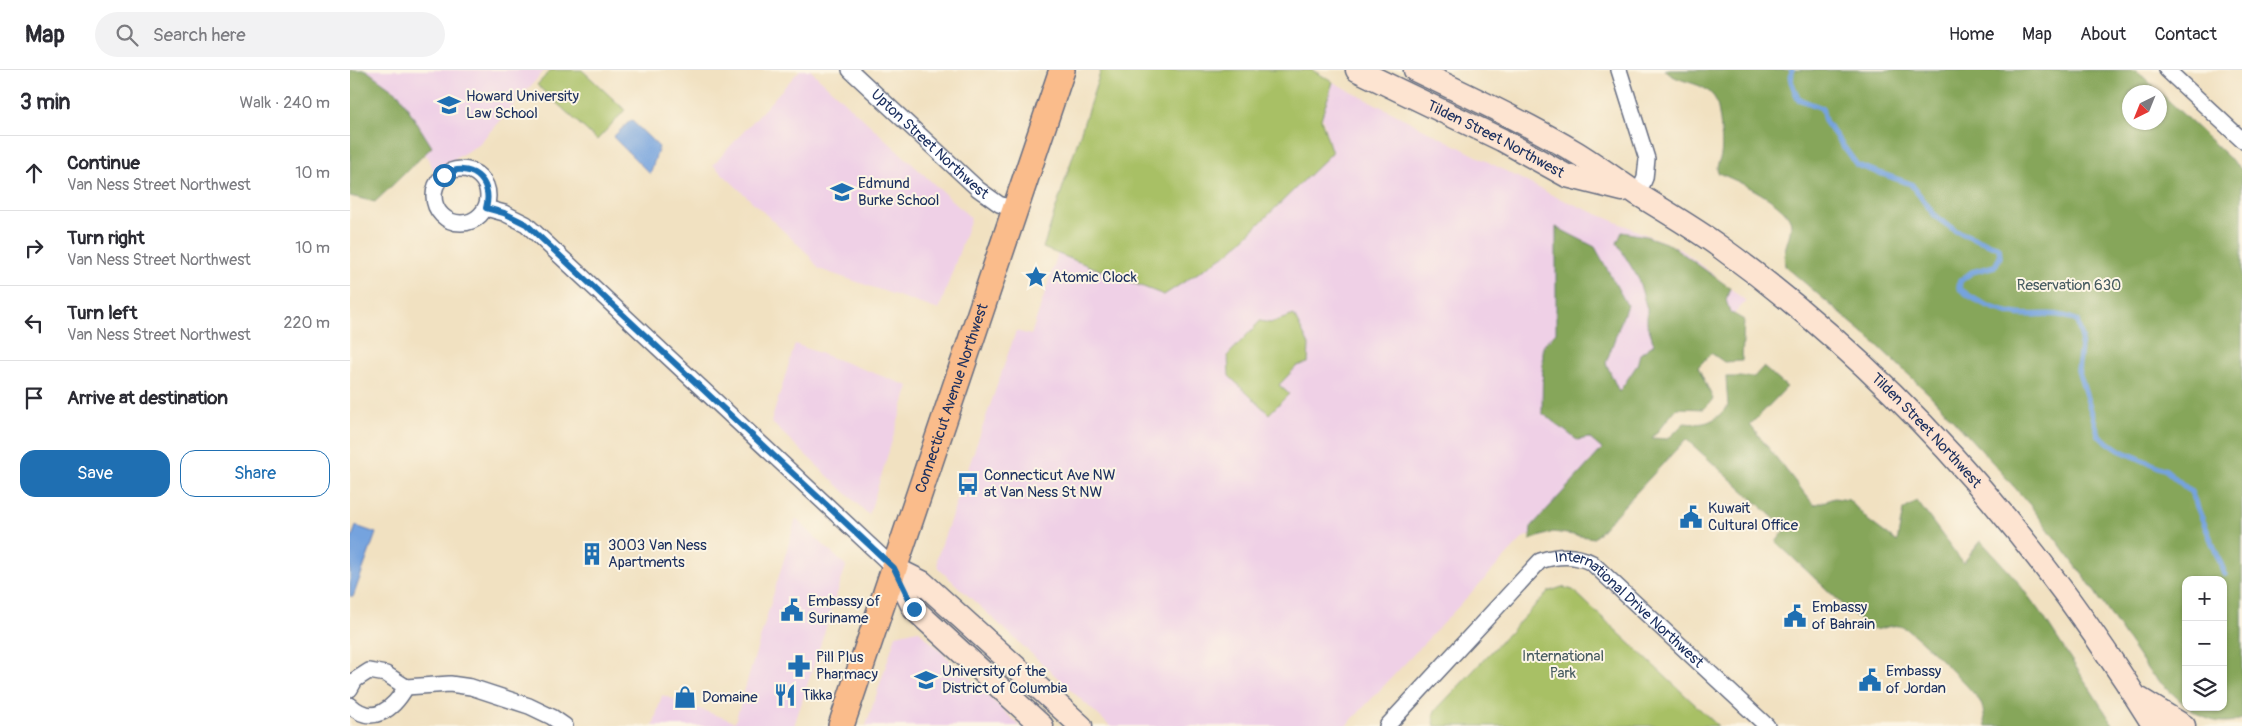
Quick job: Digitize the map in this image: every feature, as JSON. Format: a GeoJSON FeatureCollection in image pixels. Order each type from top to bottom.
{"type":"FeatureCollection","features":[{"type":"Feature","properties":{"kind":"main road","name":"Connecticut Avenue Northwest"},"geometry":{"type":"LineString","coordinates":[[841,726],[1062,70]]}},
{"type":"Feature","properties":{"kind":"street","name":"Upton Street Northwest"},"geometry":{"type":"LineString","coordinates":[[850,70],[982,193],[999,204],[1015,210]]}},
{"type":"Feature","properties":{"kind":"street","name":"Tilden Street Northwest"},"geometry":{"type":"LineString","coordinates":[[1357,70],[1493,136],[1567,176],[1638,194]]}},
{"type":"Feature","properties":{"kind":"street","name":"Tilden Street Northwest"},"geometry":{"type":"LineString","coordinates":[[1415,70],[1578,153],[1719,246],[1766,282],[1839,343],[1916,416],[1992,500],[2038,556],[2092,629],[2154,726]]}},
{"type":"Feature","properties":{"kind":"street"},"geometry":{"type":"LineString","coordinates":[[1619,70],[1647,159],[1645,178],[1638,194]]}},
{"type":"Feature","properties":{"kind":"street"},"geometry":{"type":"LineString","coordinates":[[2167,70],[2242,140]]}},
{"type":"Feature","properties":{"kind":"street"},"geometry":{"type":"LineString","coordinates":[[486,208],[504,213],[526,224],[894,568],[922,582],[1081,726]]}},
{"type":"Feature","properties":{"kind":"street","name":"International Drive Northwest"},"geometry":{"type":"LineString","coordinates":[[1392,724],[1540,561],[1552,557],[1568,556],[1584,558],[1592,562],[1767,726]]}},
{"type":"Feature","properties":{"kind":"street"},"geometry":{"type":"LineString","coordinates":[[894,568],[914,609],[1042,726]]}},
{"type":"Feature","properties":{"kind":"street"},"geometry":{"type":"LineString","coordinates":[[350,689],[355,680],[368,670],[386,674],[406,687],[450,684],[471,686],[529,706],[552,717],[565,726]]}},
{"type":"Feature","properties":{"kind":"street"},"geometry":{"type":"LineString","coordinates":[[350,705],[362,716],[376,718],[387,713],[398,701],[406,687]]}},
{"type":"Feature","properties":{"kind":"street"},"geometry":{"type":"LineString","coordinates":[[2136,696],[2184,726]]}},
{"type":"Feature","properties":{"kind":"shaded area","name":"Howard University Law School"},"geometry":{"type":"Polygon","coordinates":[[[350,70],[545,70],[478,145],[434,171],[417,137],[350,70]]]}},
{"type":"Feature","properties":{"kind":"shaded area","name":"Edmund Burke School"},"geometry":{"type":"Polygon","coordinates":[[[800,70],[810,70],[971,218],[939,310],[819,269],[807,253],[713,165],[800,70]]]}},
{"type":"Feature","properties":{"kind":"shaded area"},"geometry":{"type":"Polygon","coordinates":[[[1333,82],[1554,196],[1681,249],[1746,301],[1548,517],[1544,532],[1524,537],[1346,726],[1110,726],[938,568],[937,558],[1016,331],[1031,335],[1058,253],[1164,295],[1332,153],[1322,116],[1333,82]]]}},
{"type":"Feature","properties":{"kind":"shaded area"},"geometry":{"type":"Polygon","coordinates":[[[795,344],[909,386],[869,515],[771,422],[795,344]]]}},
{"type":"Feature","properties":{"kind":"shaded area"},"geometry":{"type":"Polygon","coordinates":[[[796,519],[846,566],[794,726],[653,726],[662,695],[735,722],[796,519]]]}},
{"type":"Feature","properties":{"kind":"shaded area","name":"University of the District of Columbia"},"geometry":{"type":"Polygon","coordinates":[[[918,630],[1020,726],[866,726],[896,635],[918,630]]]}},
{"type":"Feature","properties":{"kind":"green space"},"geometry":{"type":"Polygon","coordinates":[[[350,70],[366,70],[399,94],[432,147],[375,202],[350,196],[350,70]]]}},
{"type":"Feature","properties":{"kind":"green space"},"geometry":{"type":"Polygon","coordinates":[[[551,70],[582,70],[625,110],[597,140],[537,85],[551,70]]]}},
{"type":"Feature","properties":{"kind":"green space"},"geometry":{"type":"Polygon","coordinates":[[[1101,70],[1312,70],[1333,82],[1321,119],[1332,153],[1230,252],[1164,295],[1043,248],[1101,70]]]}},
{"type":"Feature","properties":{"kind":"green space","name":"Reservation 630"},"geometry":{"type":"Polygon","coordinates":[[[1665,70],[2136,70],[2152,85],[2122,85],[2122,130],[2167,130],[2167,100],[2242,170],[2242,719],[2220,722],[2194,711],[2227,711],[2227,576],[2182,576],[2182,702],[2150,673],[2088,582],[2030,505],[1994,464],[1929,394],[1875,343],[1785,266],[1785,249],[1791,225],[1789,217],[1773,201],[1718,173],[1717,166],[1722,150],[1716,101],[1702,87],[1677,78],[1665,70]]]}},
{"type":"Feature","properties":{"kind":"green space"},"geometry":{"type":"Polygon","coordinates":[[[1556,227],[1595,247],[1627,305],[1606,363],[1619,392],[1637,365],[1640,354],[1654,344],[1647,323],[1647,309],[1638,278],[1617,243],[1622,232],[1646,236],[1671,245],[1730,288],[1726,300],[1730,312],[1744,320],[1742,361],[1724,362],[1711,353],[1698,367],[1713,399],[1704,409],[1677,408],[1652,438],[1668,439],[1684,423],[1698,424],[1709,422],[1728,406],[1726,377],[1754,377],[1763,367],[1787,387],[1750,425],[1814,505],[1834,498],[1849,500],[1869,521],[1897,542],[1903,510],[1917,501],[1963,563],[1981,541],[2014,577],[2043,616],[2114,726],[1986,726],[1983,709],[1979,700],[1931,650],[1911,632],[1900,626],[1869,629],[1776,542],[1786,529],[1686,439],[1594,538],[1553,532],[1530,540],[1531,527],[1602,449],[1589,438],[1577,440],[1542,413],[1543,346],[1556,332],[1556,227]]]}},
{"type":"Feature","properties":{"kind":"green space"},"geometry":{"type":"Polygon","coordinates":[[[1294,315],[1309,345],[1308,363],[1297,366],[1279,385],[1289,394],[1269,414],[1229,376],[1228,355],[1260,321],[1270,323],[1294,315]]]}},
{"type":"Feature","properties":{"kind":"green space","name":"International Park"},"geometry":{"type":"Polygon","coordinates":[[[1562,587],[1573,590],[1718,726],[1435,726],[1433,716],[1435,711],[1548,592],[1562,587]]]}},
{"type":"Feature","properties":{"kind":"water"},"geometry":{"type":"Polygon","coordinates":[[[631,120],[659,147],[650,174],[613,137],[631,120]]]}},
{"type":"Feature","properties":{"kind":"water"},"geometry":{"type":"Polygon","coordinates":[[[356,526],[376,533],[353,597],[350,596],[350,542],[356,526]]]}},
{"type":"Feature","properties":{"kind":"waterway"},"geometry":{"type":"LineString","coordinates":[[1792,70],[1791,81],[1798,99],[1822,108],[1825,121],[1857,165],[1911,184],[1936,217],[1956,231],[1999,248],[2000,257],[1995,266],[1972,272],[1960,281],[1959,288],[1977,300],[2004,311],[2020,315],[2060,315],[2077,321],[2082,338],[2078,370],[2099,436],[2119,450],[2166,470],[2191,492],[2225,574]]}},
{"type":"Feature","properties":{"kind":"place","name":"Howard University Law School"},"geometry":{"type":"Point","coordinates":[449,105]}},
{"type":"Feature","properties":{"kind":"place","name":"Edmund Burke School"},"geometry":{"type":"Point","coordinates":[842,192]}},
{"type":"Feature","properties":{"kind":"place","name":"Atomic Clock"},"geometry":{"type":"Point","coordinates":[1036,277]}},
{"type":"Feature","properties":{"kind":"place","name":"Connecticut Ave NW at Van Ness St NW"},"geometry":{"type":"Point","coordinates":[968,484]}},
{"type":"Feature","properties":{"kind":"place","name":"Kuwait Cultural Office"},"geometry":{"type":"Point","coordinates":[1691,517]}},
{"type":"Feature","properties":{"kind":"place","name":"3003 Van Ness Apartments"},"geometry":{"type":"Point","coordinates":[592,554]}},
{"type":"Feature","properties":{"kind":"place","name":"Embassy of Suriname"},"geometry":{"type":"Point","coordinates":[792,610]}},
{"type":"Feature","properties":{"kind":"place","name":"Embassy of Bahrain"},"geometry":{"type":"Point","coordinates":[1795,616]}},
{"type":"Feature","properties":{"kind":"place","name":"Pill Plus Pharmacy"},"geometry":{"type":"Point","coordinates":[799,666]}},
{"type":"Feature","properties":{"kind":"place","name":"University of the District of Columbia"},"geometry":{"type":"Point","coordinates":[926,680]}},
{"type":"Feature","properties":{"kind":"place","name":"Embassy of Jordan"},"geometry":{"type":"Point","coordinates":[1870,680]}},
{"type":"Feature","properties":{"kind":"place","name":"Tikka"},"geometry":{"type":"Point","coordinates":[785,695]}},
{"type":"Feature","properties":{"kind":"place","name":"Domaine"},"geometry":{"type":"Point","coordinates":[685,697]}},
{"type":"Feature","properties":{"kind":"route"},"geometry":{"type":"LineString","coordinates":[[444,175],[458,169],[466,169],[480,177],[488,191],[486,208],[504,213],[526,224],[894,568],[914,609]]}}]}
